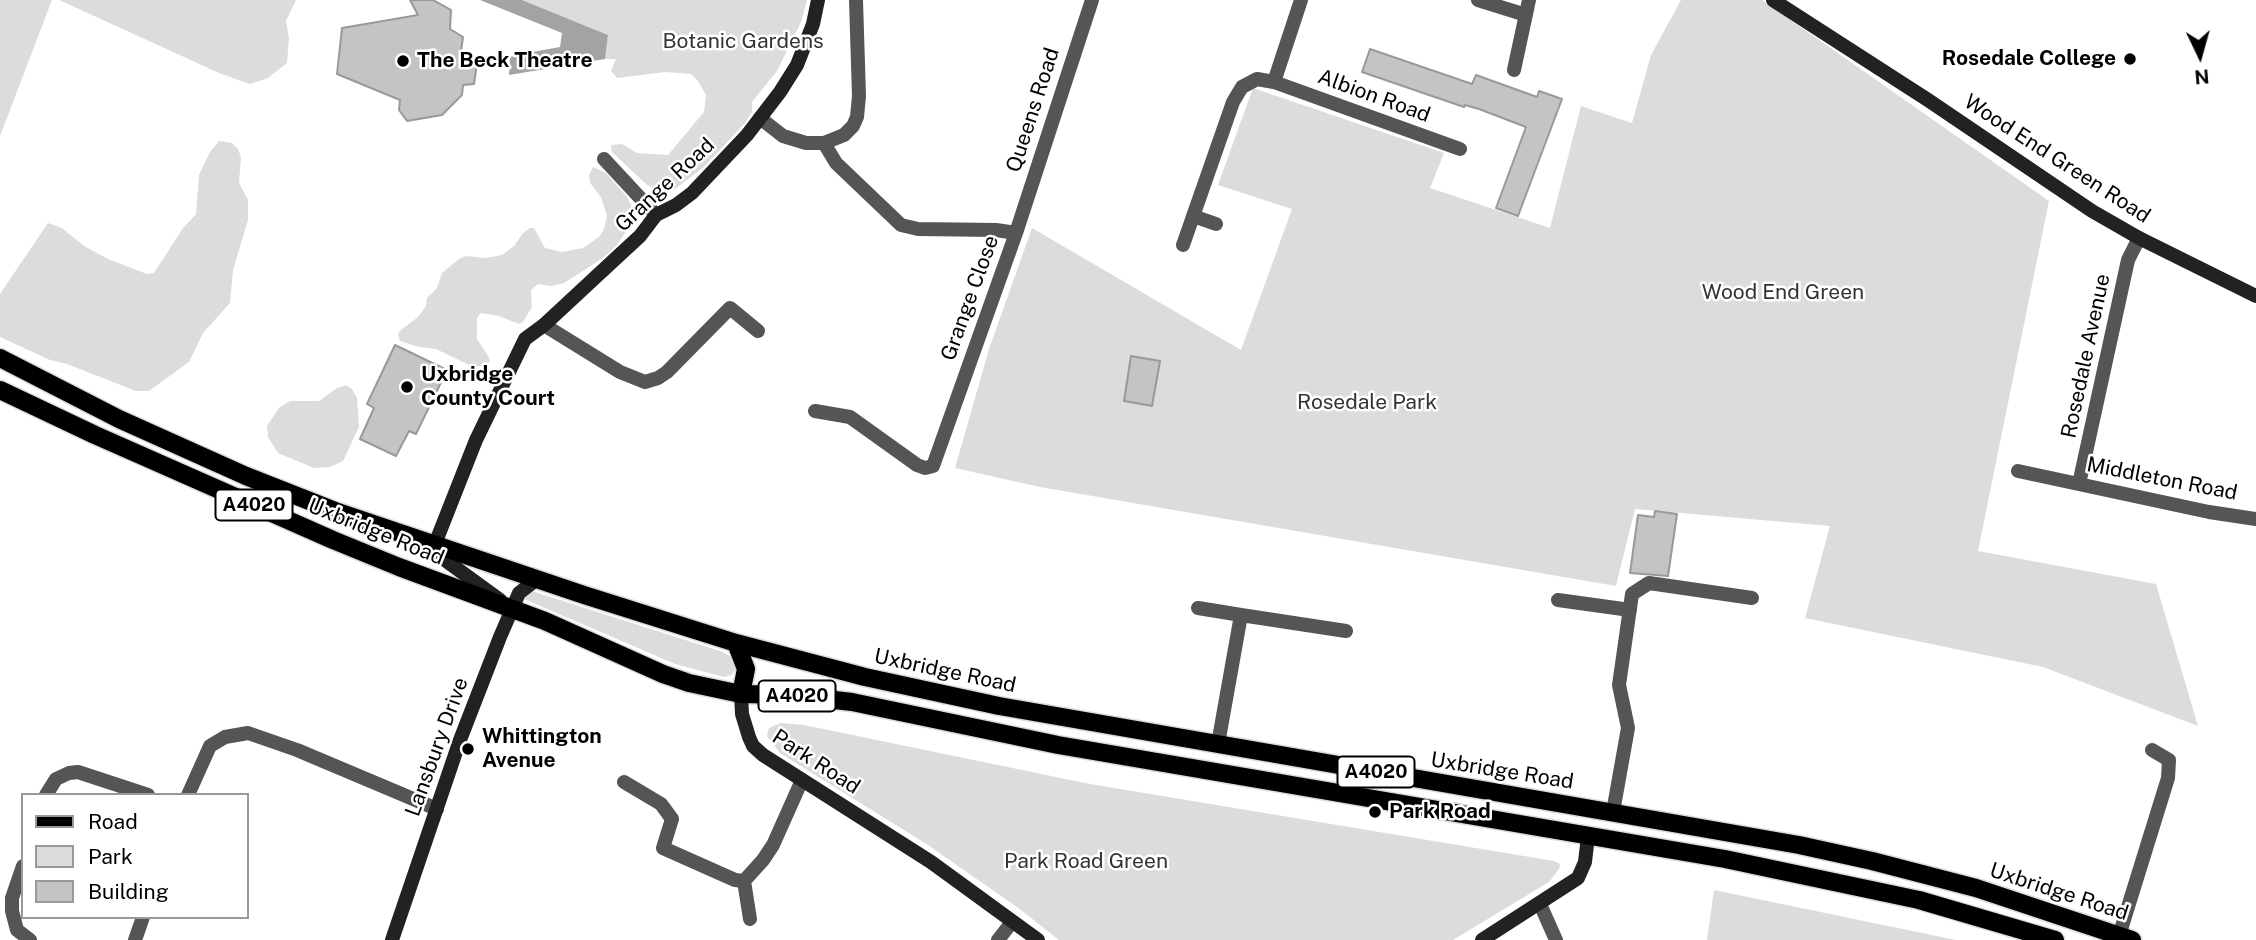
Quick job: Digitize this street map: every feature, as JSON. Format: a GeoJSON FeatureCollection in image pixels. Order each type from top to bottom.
{"type":"FeatureCollection","features":[{"type":"Feature","properties":{"kind":"main road","name":"Uxbridge Road"},"geometry":{"type":"LineString","coordinates":[[0,358],[118,419],[246,476],[335,511],[736,643],[934,693],[1799,845],[1872,861],[2006,897],[2125,938]]}},
{"type":"Feature","properties":{"kind":"main road","name":"Uxbridge Road"},"geometry":{"type":"LineString","coordinates":[[0,390],[95,435],[356,549],[512,608],[663,674],[709,689],[852,702],[1058,745],[1738,861],[1919,900],[2055,940]]}},
{"type":"Feature","properties":{"kind":"main road","name":"A4020"},"geometry":{"type":"LineString","coordinates":[[736,643],[746,669],[741,694]]}},
{"type":"Feature","properties":{"kind":"street","name":"Grange Road"},"geometry":{"type":"LineString","coordinates":[[435,544],[476,440],[525,339],[544,325],[640,236],[656,215],[692,193],[760,118],[797,65],[813,24],[818,0]]}},
{"type":"Feature","properties":{"kind":"street"},"geometry":{"type":"LineString","coordinates":[[760,118],[783,136],[806,143],[824,143],[844,135],[852,126],[857,117],[859,96],[856,0]]}},
{"type":"Feature","properties":{"kind":"street","name":"Queens Road"},"geometry":{"type":"LineString","coordinates":[[1016,233],[1091,0]]}},
{"type":"Feature","properties":{"kind":"street"},"geometry":{"type":"LineString","coordinates":[[1274,82],[1301,0]]}},
{"type":"Feature","properties":{"kind":"street"},"geometry":{"type":"LineString","coordinates":[[1478,0],[1526,15]]}},
{"type":"Feature","properties":{"kind":"street"},"geometry":{"type":"LineString","coordinates":[[1514,69],[1529,0]]}},
{"type":"Feature","properties":{"kind":"street","name":"Wood End Green Road"},"geometry":{"type":"LineString","coordinates":[[1773,0],[1928,100],[2092,211],[2139,238],[2256,296]]}},
{"type":"Feature","properties":{"kind":"street","name":"Albion Road"},"geometry":{"type":"LineString","coordinates":[[1183,245],[1233,102],[1242,87],[1256,79],[1274,82],[1460,149]]}},
{"type":"Feature","properties":{"kind":"street","name":"Grange Close"},"geometry":{"type":"LineString","coordinates":[[815,411],[850,417],[917,465],[925,468],[933,466],[1016,233],[996,230],[918,229],[901,225],[836,163],[824,143]]}},
{"type":"Feature","properties":{"kind":"street"},"geometry":{"type":"LineString","coordinates":[[604,159],[656,215]]}},
{"type":"Feature","properties":{"kind":"street"},"geometry":{"type":"LineString","coordinates":[[1193,216],[1216,224]]}},
{"type":"Feature","properties":{"kind":"street","name":"Rosedale Avenue"},"geometry":{"type":"LineString","coordinates":[[2079,484],[2129,260],[2139,238]]}},
{"type":"Feature","properties":{"kind":"street"},"geometry":{"type":"LineString","coordinates":[[544,325],[620,372],[645,382],[667,372],[730,308],[758,331]]}},
{"type":"Feature","properties":{"kind":"street","name":"Middleton Road"},"geometry":{"type":"LineString","coordinates":[[2018,471],[2209,512],[2256,519]]}},
{"type":"Feature","properties":{"kind":"street"},"geometry":{"type":"LineString","coordinates":[[435,544],[444,560],[512,608]]}},
{"type":"Feature","properties":{"kind":"street","name":"Lansbury Drive"},"geometry":{"type":"LineString","coordinates":[[391,940],[460,740],[512,608],[524,586],[537,579]]}},
{"type":"Feature","properties":{"kind":"street"},"geometry":{"type":"LineString","coordinates":[[1613,812],[1628,728],[1619,685],[1632,594],[1649,583],[1752,598]]}},
{"type":"Feature","properties":{"kind":"street"},"geometry":{"type":"LineString","coordinates":[[1558,600],[1630,610]]}},
{"type":"Feature","properties":{"kind":"street"},"geometry":{"type":"LineString","coordinates":[[1198,608],[1346,631]]}},
{"type":"Feature","properties":{"kind":"street"},"geometry":{"type":"LineString","coordinates":[[1218,744],[1241,615]]}},
{"type":"Feature","properties":{"kind":"street","name":"Park Road"},"geometry":{"type":"LineString","coordinates":[[741,694],[742,714],[753,746],[763,755],[931,862],[1038,940]]}},
{"type":"Feature","properties":{"kind":"street"},"geometry":{"type":"LineString","coordinates":[[189,793],[210,746],[225,737],[248,733],[297,750],[437,809]]}},
{"type":"Feature","properties":{"kind":"street"},"geometry":{"type":"LineString","coordinates":[[2125,938],[2168,778],[2169,760],[2152,750]]}},
{"type":"Feature","properties":{"kind":"street"},"geometry":{"type":"LineString","coordinates":[[47,793],[56,779],[78,772],[142,793]]}},
{"type":"Feature","properties":{"kind":"street"},"geometry":{"type":"LineString","coordinates":[[744,881],[773,845],[802,780]]}},
{"type":"Feature","properties":{"kind":"street"},"geometry":{"type":"LineString","coordinates":[[624,782],[661,804],[672,818],[663,848],[735,880],[744,881]]}},
{"type":"Feature","properties":{"kind":"street"},"geometry":{"type":"LineString","coordinates":[[1482,940],[1578,878],[1585,862],[1588,836]]}},
{"type":"Feature","properties":{"kind":"street"},"geometry":{"type":"LineString","coordinates":[[21,872],[12,898],[12,911],[17,930],[30,940]]}},
{"type":"Feature","properties":{"kind":"street"},"geometry":{"type":"LineString","coordinates":[[744,881],[750,919]]}},
{"type":"Feature","properties":{"kind":"street"},"geometry":{"type":"LineString","coordinates":[[1540,904],[1556,940]]}},
{"type":"Feature","properties":{"kind":"street"},"geometry":{"type":"LineString","coordinates":[[135,940],[142,919]]}},
{"type":"Feature","properties":{"kind":"street"},"geometry":{"type":"LineString","coordinates":[[998,940],[1012,922]]}},
{"type":"Feature","properties":{"kind":"green space"},"geometry":{"type":"Polygon","coordinates":[[[0,0],[52,0],[0,136],[0,0]]]}},
{"type":"Feature","properties":{"kind":"green space"},"geometry":{"type":"Polygon","coordinates":[[[59,0],[296,0],[286,21],[289,38],[287,63],[268,78],[250,84],[219,73],[59,0]]]}},
{"type":"Feature","properties":{"kind":"green space","name":"Botanic Gardens"},"geometry":{"type":"Polygon","coordinates":[[[522,0],[807,0],[801,22],[777,71],[752,102],[752,112],[745,123],[704,167],[675,189],[664,193],[647,185],[612,152],[611,145],[622,144],[637,153],[668,155],[704,112],[706,95],[698,81],[691,74],[665,72],[617,78],[611,71],[616,59],[605,59],[608,35],[522,0]]]}},
{"type":"Feature","properties":{"kind":"green space"},"geometry":{"type":"Polygon","coordinates":[[[1681,0],[1762,0],[2049,201],[1978,551],[2156,584],[2198,726],[2043,667],[1805,618],[1830,526],[1635,509],[1616,586],[1040,487],[955,468],[989,349],[1032,228],[1241,350],[1292,209],[1218,185],[1253,88],[1444,153],[1430,188],[1550,228],[1581,106],[1632,123],[1651,55],[1681,0]]]}},
{"type":"Feature","properties":{"kind":"green space"},"geometry":{"type":"Polygon","coordinates":[[[219,141],[232,143],[241,157],[239,183],[248,200],[248,220],[233,270],[230,303],[203,333],[189,362],[149,391],[136,391],[50,360],[0,337],[0,294],[48,223],[62,228],[84,246],[108,259],[147,274],[154,273],[183,228],[196,214],[199,175],[210,152],[219,141]]]}},
{"type":"Feature","properties":{"kind":"green space"},"geometry":{"type":"Polygon","coordinates":[[[593,167],[606,173],[627,197],[635,213],[633,221],[617,245],[603,258],[564,283],[551,286],[538,284],[531,290],[532,307],[523,322],[519,324],[499,316],[481,313],[477,318],[477,339],[490,361],[487,365],[473,367],[436,349],[400,341],[398,334],[418,317],[426,306],[427,298],[437,288],[442,273],[459,259],[466,256],[486,258],[502,255],[530,228],[534,228],[545,248],[562,252],[583,248],[599,237],[607,216],[601,197],[590,183],[589,175],[593,167]]]}},
{"type":"Feature","properties":{"kind":"green space"},"geometry":{"type":"Polygon","coordinates":[[[346,385],[357,398],[359,427],[343,461],[330,467],[314,468],[278,453],[268,437],[267,426],[279,408],[290,401],[319,401],[346,385]]]}},
{"type":"Feature","properties":{"kind":"green space"},"geometry":{"type":"Polygon","coordinates":[[[532,591],[723,652],[734,659],[736,668],[732,675],[724,677],[675,664],[524,599],[524,593],[532,591]]]}},
{"type":"Feature","properties":{"kind":"green space","name":"Park Road Green"},"geometry":{"type":"Polygon","coordinates":[[[781,723],[804,725],[1090,784],[1560,864],[1549,882],[1453,940],[1059,940],[928,845],[780,753],[767,736],[769,728],[781,723]]]}},
{"type":"Feature","properties":{"kind":"green space"},"geometry":{"type":"Polygon","coordinates":[[[1714,890],[1956,940],[1707,940],[1714,890]]]}},
{"type":"Feature","properties":{"kind":"shaded area"},"geometry":{"type":"Polygon","coordinates":[[[480,0],[522,0],[608,35],[605,59],[509,75],[510,56],[560,47],[562,33],[480,0]]]}},
{"type":"Feature","properties":{"kind":"building","name":"The Beck Theatre"},"geometry":{"type":"Polygon","coordinates":[[[410,0],[433,0],[451,10],[450,29],[463,37],[460,58],[477,63],[474,84],[463,85],[462,95],[442,115],[407,121],[399,110],[400,100],[337,74],[342,28],[418,15],[410,0]]]}},
{"type":"Feature","properties":{"kind":"building"},"geometry":{"type":"Polygon","coordinates":[[[1370,49],[1472,84],[1476,75],[1537,97],[1539,91],[1562,99],[1518,216],[1496,208],[1526,127],[1479,109],[1465,105],[1464,107],[1362,72],[1370,49]]]}},
{"type":"Feature","properties":{"kind":"building","name":"Uxbridge County Court"},"geometry":{"type":"Polygon","coordinates":[[[395,345],[447,370],[416,434],[409,431],[396,456],[360,439],[374,408],[367,404],[395,345]]]}},
{"type":"Feature","properties":{"kind":"building"},"geometry":{"type":"Polygon","coordinates":[[[1131,356],[1160,361],[1152,406],[1124,401],[1131,356]]]}},
{"type":"Feature","properties":{"kind":"building"},"geometry":{"type":"Polygon","coordinates":[[[1655,511],[1677,514],[1668,576],[1630,573],[1638,515],[1654,517],[1655,511]]]}},
{"type":"Feature","properties":{"kind":"place","name":"Rosedale College"},"geometry":{"type":"Point","coordinates":[2130,59]}},
{"type":"Feature","properties":{"kind":"place","name":"The Beck Theatre"},"geometry":{"type":"Point","coordinates":[403,61]}},
{"type":"Feature","properties":{"kind":"place","name":"Uxbridge County Court"},"geometry":{"type":"Point","coordinates":[407,387]}},
{"type":"Feature","properties":{"kind":"place","name":"Whittington Avenue"},"geometry":{"type":"Point","coordinates":[468,749]}},
{"type":"Feature","properties":{"kind":"place","name":"Park Road"},"geometry":{"type":"Point","coordinates":[1375,812]}},
{"type":"Feature","properties":{"kind":"park label","name":"Wood End Green"},"geometry":{"type":"Point","coordinates":[1783,293]}},
{"type":"Feature","properties":{"kind":"park label","name":"Rosedale Park"},"geometry":{"type":"Point","coordinates":[1367,403]}}]}
